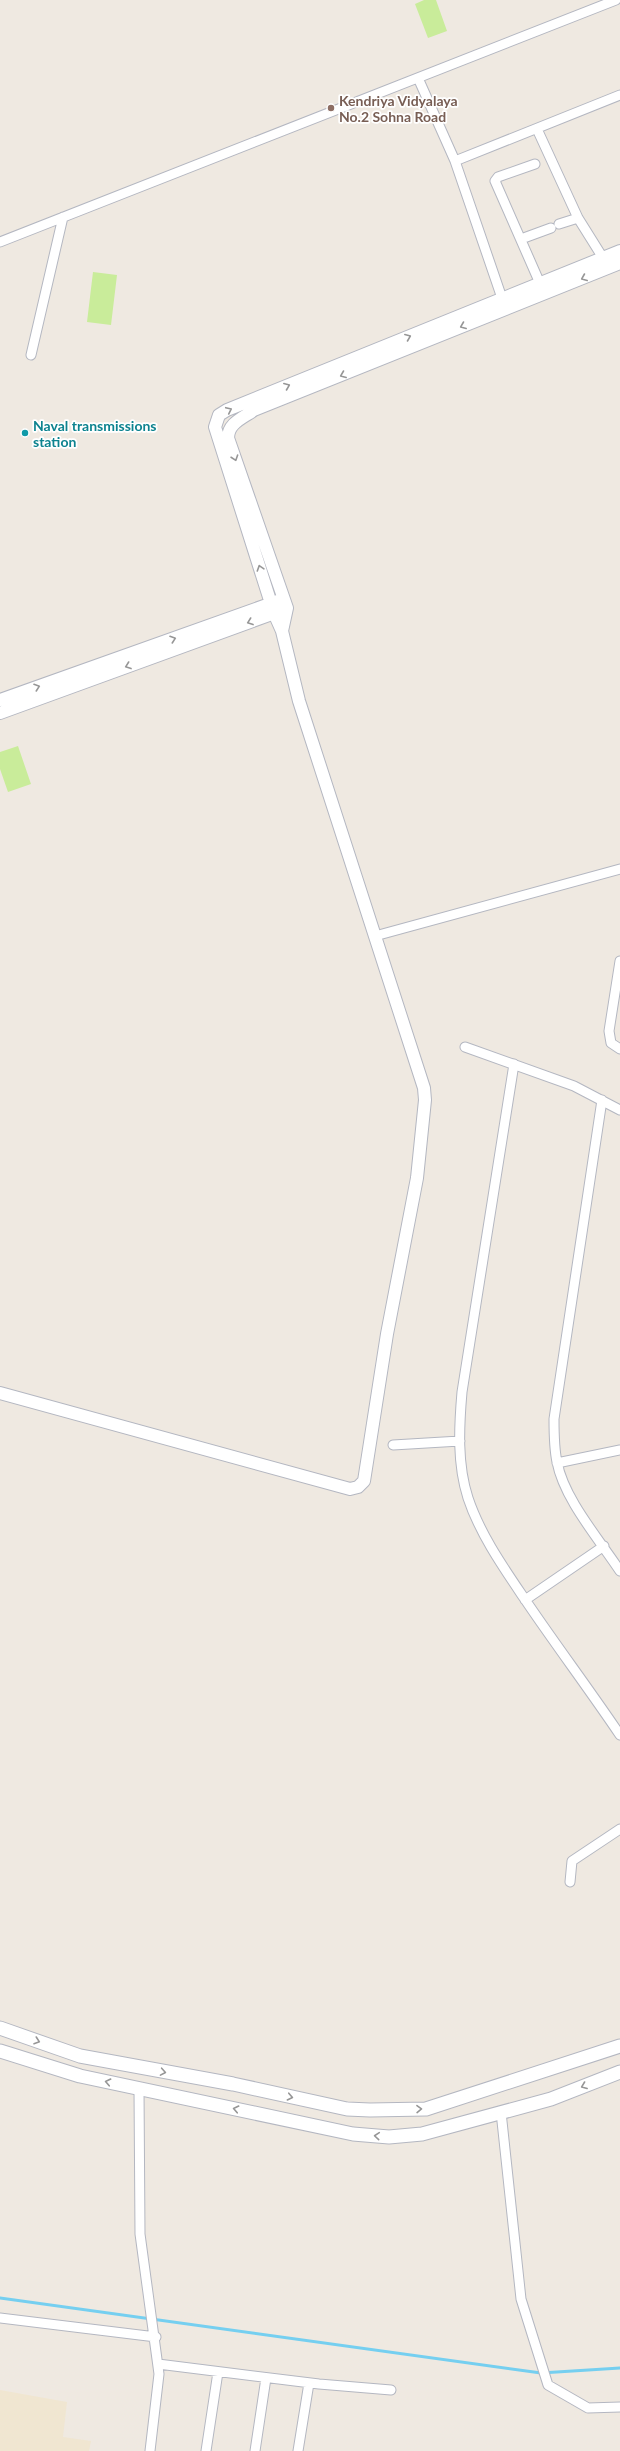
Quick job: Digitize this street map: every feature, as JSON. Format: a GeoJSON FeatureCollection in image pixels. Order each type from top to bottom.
{"type":"FeatureCollection","features":[{"type":"Feature","properties":{"kind":"main road"},"geometry":{"type":"LineString","coordinates":[[0,2028],[80,2056],[233,2084],[347,2109],[370,2110],[426,2109],[620,2046]]}},
{"type":"Feature","properties":{"kind":"main road"},"geometry":{"type":"LineString","coordinates":[[0,2050],[80,2076],[353,2134],[389,2137],[422,2134],[551,2099],[620,2072]]}},
{"type":"Feature","properties":{"kind":"street"},"geometry":{"type":"LineString","coordinates":[[0,242],[616,0]]}},
{"type":"Feature","properties":{"kind":"street"},"geometry":{"type":"LineString","coordinates":[[418,78],[455,161],[504,304]]}},
{"type":"Feature","properties":{"kind":"street"},"geometry":{"type":"LineString","coordinates":[[455,161],[620,95]]}},
{"type":"Feature","properties":{"kind":"street"},"geometry":{"type":"LineString","coordinates":[[537,129],[578,218],[603,258]]}},
{"type":"Feature","properties":{"kind":"street"},"geometry":{"type":"LineString","coordinates":[[535,164],[498,177],[495,181],[542,289]]}},
{"type":"Feature","properties":{"kind":"street"},"geometry":{"type":"LineString","coordinates":[[31,355],[63,217]]}},
{"type":"Feature","properties":{"kind":"street"},"geometry":{"type":"LineString","coordinates":[[521,239],[578,218]]}},
{"type":"Feature","properties":{"kind":"street"},"geometry":{"type":"LineString","coordinates":[[542,289],[620,251]]}},
{"type":"Feature","properties":{"kind":"street"},"geometry":{"type":"LineString","coordinates":[[0,1393],[350,1489],[361,1485],[364,1480],[387,1334],[417,1178],[425,1100],[422,1080],[299,701],[282,631],[273,609],[215,427],[219,415],[227,410],[542,289],[620,263]]}},
{"type":"Feature","properties":{"kind":"street"},"geometry":{"type":"LineString","coordinates":[[282,631],[286,604],[228,438],[228,430],[232,425],[254,410],[504,304]]}},
{"type":"Feature","properties":{"kind":"street"},"geometry":{"type":"LineString","coordinates":[[0,713],[286,604]]}},
{"type":"Feature","properties":{"kind":"street"},"geometry":{"type":"LineString","coordinates":[[0,700],[273,609]]}},
{"type":"Feature","properties":{"kind":"street"},"geometry":{"type":"LineString","coordinates":[[375,936],[620,869]]}},
{"type":"Feature","properties":{"kind":"street"},"geometry":{"type":"LineString","coordinates":[[620,961],[609,1031],[612,1042],[620,1049]]}},
{"type":"Feature","properties":{"kind":"street"},"geometry":{"type":"LineString","coordinates":[[465,1047],[574,1086],[620,1110]]}},
{"type":"Feature","properties":{"kind":"street"},"geometry":{"type":"LineString","coordinates":[[514,1064],[462,1392],[460,1441],[468,1497],[475,1514],[525,1600],[620,1735]]}},
{"type":"Feature","properties":{"kind":"street"},"geometry":{"type":"LineString","coordinates":[[602,1100],[554,1419],[557,1463],[569,1494],[620,1571]]}},
{"type":"Feature","properties":{"kind":"street"},"geometry":{"type":"LineString","coordinates":[[393,1445],[460,1441]]}},
{"type":"Feature","properties":{"kind":"street"},"geometry":{"type":"LineString","coordinates":[[557,1463],[620,1450]]}},
{"type":"Feature","properties":{"kind":"street"},"geometry":{"type":"LineString","coordinates":[[525,1600],[604,1546]]}},
{"type":"Feature","properties":{"kind":"street"},"geometry":{"type":"LineString","coordinates":[[570,1882],[572,1861],[620,1830]]}},
{"type":"Feature","properties":{"kind":"street"},"geometry":{"type":"LineString","coordinates":[[139,2089],[140,2234],[150,2311],[156,2337],[158,2364],[158,2397],[150,2451]]}},
{"type":"Feature","properties":{"kind":"street"},"geometry":{"type":"LineString","coordinates":[[501,2112],[520,2300],[548,2385],[588,2408],[620,2407]]}},
{"type":"Feature","properties":{"kind":"street"},"geometry":{"type":"LineString","coordinates":[[0,2318],[156,2337]]}},
{"type":"Feature","properties":{"kind":"street"},"geometry":{"type":"LineString","coordinates":[[158,2364],[309,2383],[391,2390]]}},
{"type":"Feature","properties":{"kind":"street"},"geometry":{"type":"LineString","coordinates":[[206,2451],[218,2372]]}},
{"type":"Feature","properties":{"kind":"street"},"geometry":{"type":"LineString","coordinates":[[255,2451],[266,2378]]}},
{"type":"Feature","properties":{"kind":"street"},"geometry":{"type":"LineString","coordinates":[[298,2451],[309,2383]]}},
{"type":"Feature","properties":{"kind":"shaded area"},"geometry":{"type":"Polygon","coordinates":[[[0,2390],[67,2402],[63,2437],[91,2441],[89,2451],[0,2451],[0,2390]]]}},
{"type":"Feature","properties":{"kind":"green space"},"geometry":{"type":"Polygon","coordinates":[[[424,0],[436,0],[447,31],[428,38],[415,4],[424,0]]]}},
{"type":"Feature","properties":{"kind":"green space"},"geometry":{"type":"Polygon","coordinates":[[[93,272],[117,275],[111,325],[87,322],[93,272]]]}},
{"type":"Feature","properties":{"kind":"green space"},"geometry":{"type":"Polygon","coordinates":[[[18,746],[31,784],[8,792],[0,769],[0,752],[18,746]]]}},
{"type":"Feature","properties":{"kind":"waterway"},"geometry":{"type":"LineString","coordinates":[[0,2298],[541,2373],[620,2368]]}},
{"type":"Feature","properties":{"kind":"place","name":"Kendriya Vidyalaya No.2 Sohna Road"},"geometry":{"type":"Point","coordinates":[331,108]}},
{"type":"Feature","properties":{"kind":"place","name":"Naval transmissions station"},"geometry":{"type":"Point","coordinates":[25,433]}}]}
